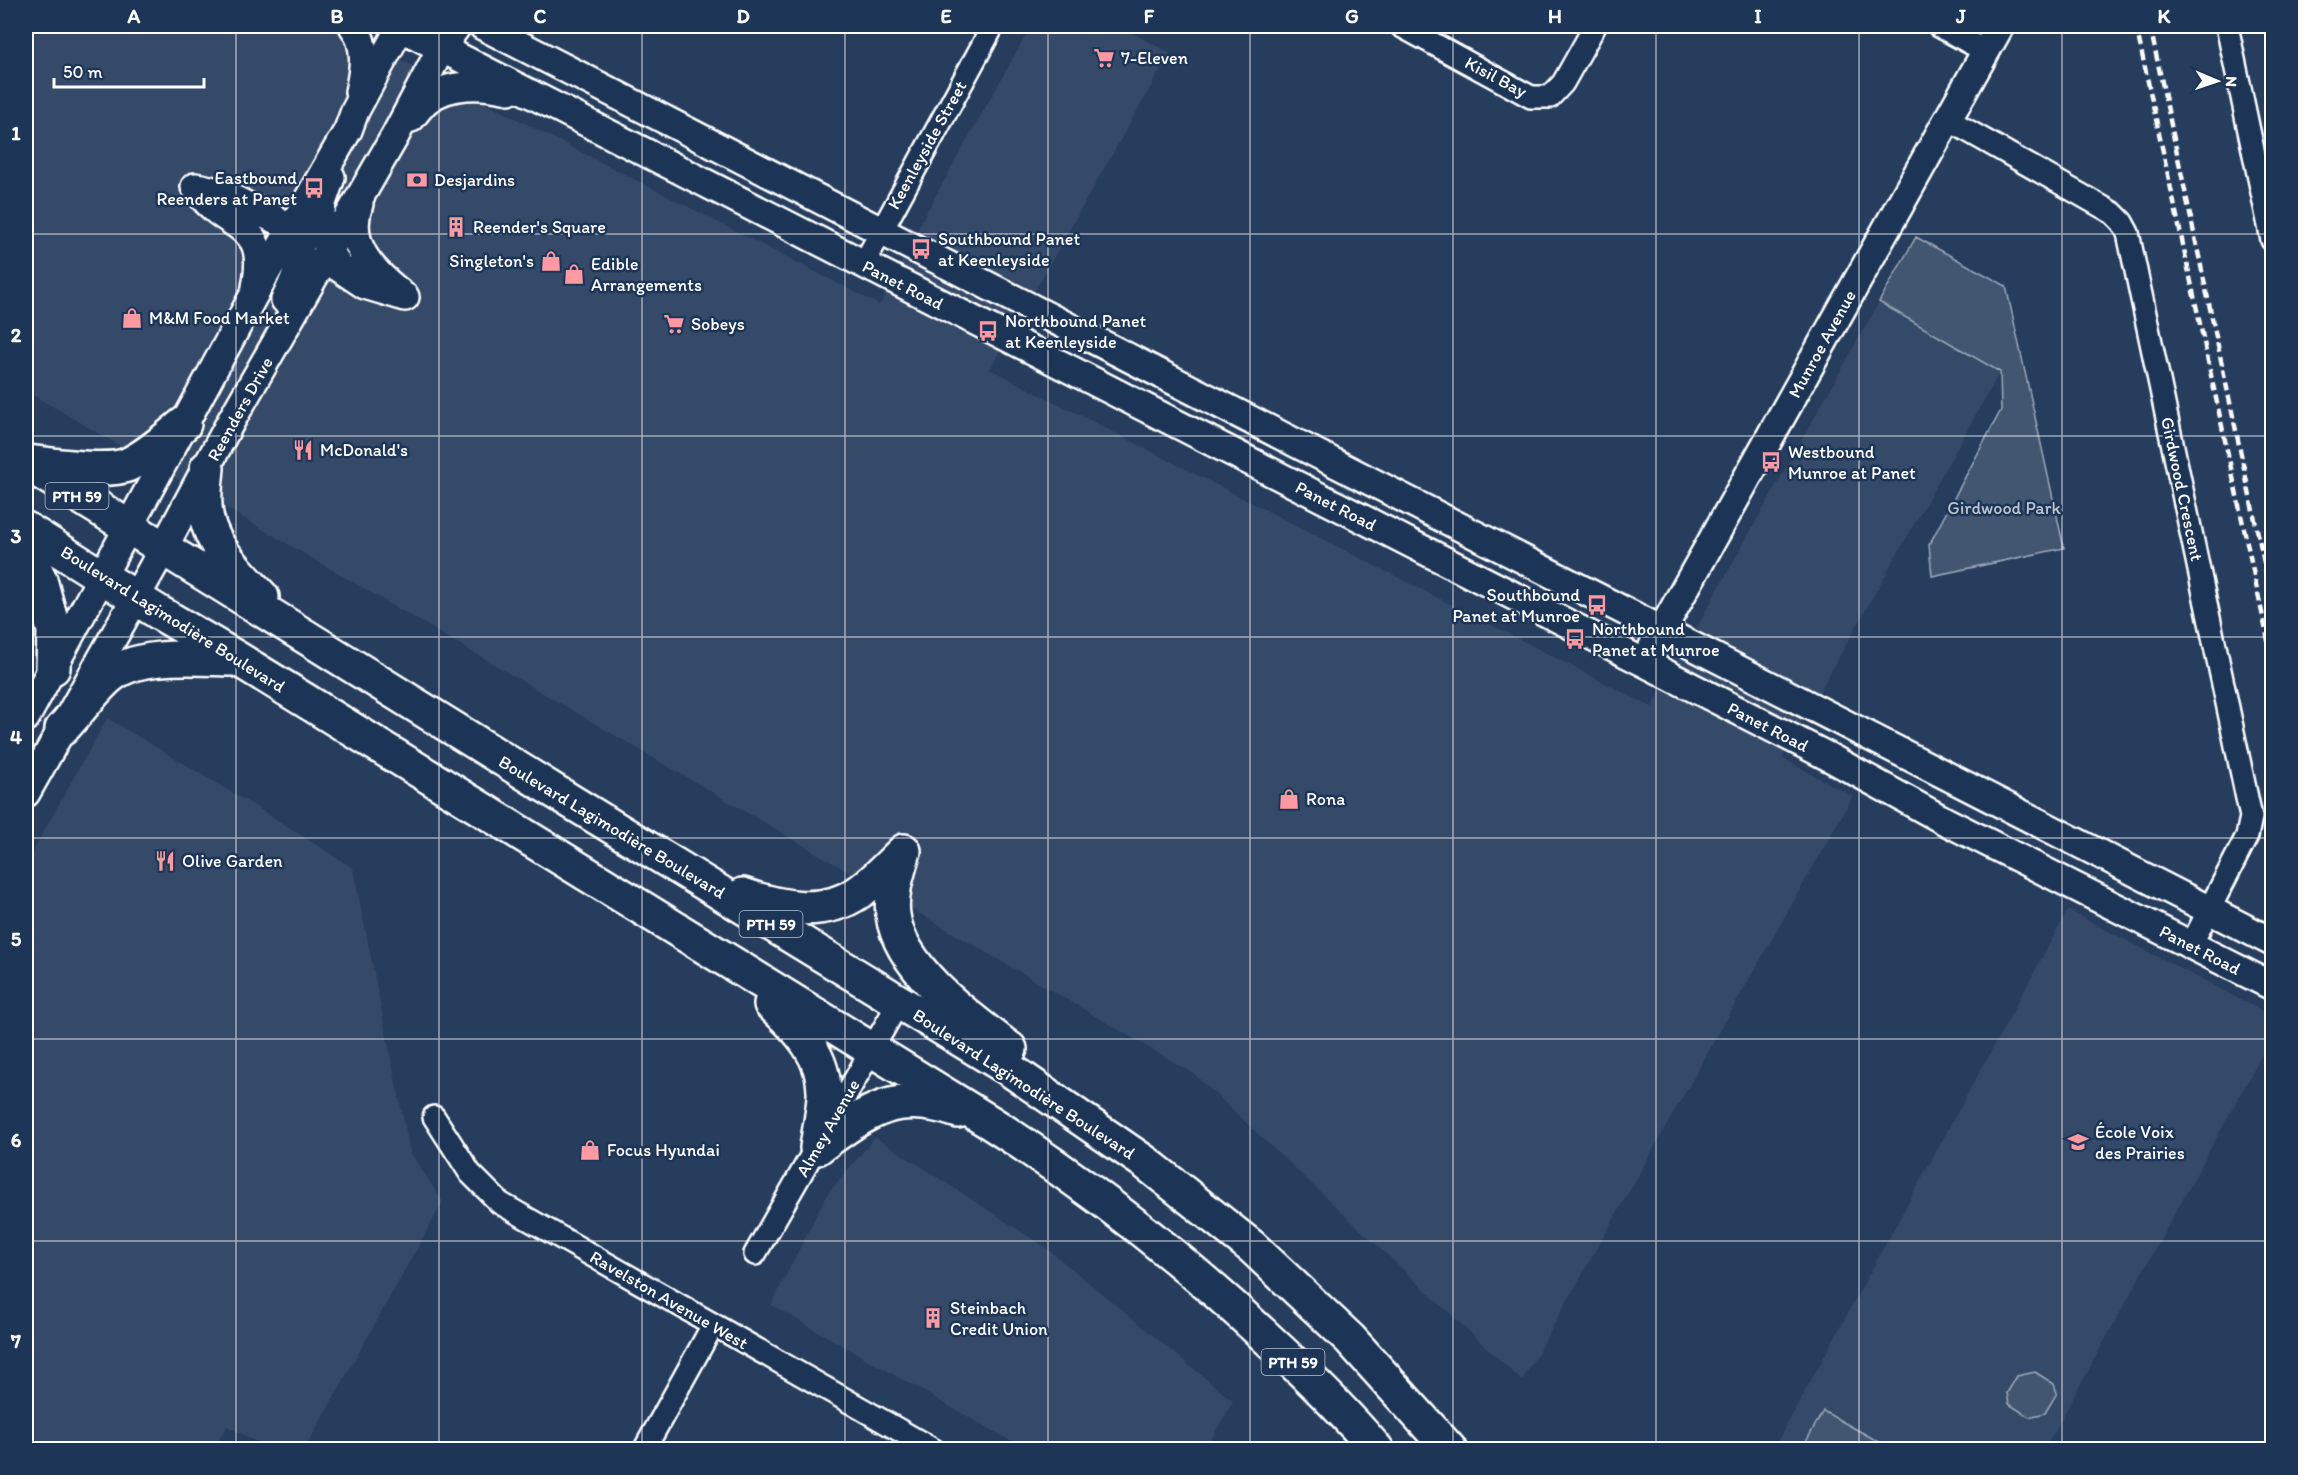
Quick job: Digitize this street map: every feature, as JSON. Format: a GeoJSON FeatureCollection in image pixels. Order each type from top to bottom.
{"type":"FeatureCollection","features":[{"type":"Feature","properties":{"kind":"main road"},"geometry":{"type":"LineString","coordinates":[[26,463],[100,468],[125,466],[184,424]]}},
{"type":"Feature","properties":{"kind":"main road","name":"Boulevard Lagimodière Boulevard"},"geometry":{"type":"LineString","coordinates":[[26,463],[700,881],[1010,1069],[1146,1162],[1252,1247],[1350,1339],[1450,1449]]}},
{"type":"Feature","properties":{"kind":"main road"},"geometry":{"type":"LineString","coordinates":[[207,468],[205,506],[210,531],[227,559],[292,629]]}},
{"type":"Feature","properties":{"kind":"main road","name":"Boulevard Lagimodière Boulevard"},"geometry":{"type":"LineString","coordinates":[[26,529],[1056,1165],[1183,1261],[1329,1395],[1377,1449]]}},
{"type":"Feature","properties":{"kind":"main road"},"geometry":{"type":"LineString","coordinates":[[26,549],[40,580],[54,631],[53,668]]}},
{"type":"Feature","properties":{"kind":"main road"},"geometry":{"type":"LineString","coordinates":[[62,729],[111,675],[138,663],[158,660],[238,659]]}},
{"type":"Feature","properties":{"kind":"main road"},"geometry":{"type":"LineString","coordinates":[[700,881],[778,905],[818,909],[859,892],[904,851],[893,897],[893,916],[903,947],[919,971],[978,1025],[1011,1050],[1052,1099]]}},
{"type":"Feature","properties":{"kind":"main road"},"geometry":{"type":"LineString","coordinates":[[701,945],[790,1020],[813,1050],[823,1079],[824,1097],[817,1148]]}},
{"type":"Feature","properties":{"kind":"main road"},"geometry":{"type":"LineString","coordinates":[[817,1148],[862,1117],[884,1106],[902,1102],[941,1106],[991,1123]]}},
{"type":"Feature","properties":{"kind":"street"},"geometry":{"type":"LineString","coordinates":[[354,26],[360,34],[364,52],[351,120],[322,203],[320,224],[338,267],[364,285],[405,297],[376,274],[360,251],[354,218],[364,189]]}},
{"type":"Feature","properties":{"kind":"street"},"geometry":{"type":"LineString","coordinates":[[26,717],[400,26]]}},
{"type":"Feature","properties":{"kind":"street","name":"Panet Road"},"geometry":{"type":"LineString","coordinates":[[400,26],[449,36],[534,95],[1827,756],[1945,821],[2272,986]]}},
{"type":"Feature","properties":{"kind":"street","name":"Panet Road"},"geometry":{"type":"LineString","coordinates":[[483,26],[2272,942]]}},
{"type":"Feature","properties":{"kind":"street","name":"Keenleyside Street"},"geometry":{"type":"LineString","coordinates":[[863,265],[993,26]]}},
{"type":"Feature","properties":{"kind":"street","name":"Kisil Bay"},"geometry":{"type":"LineString","coordinates":[[1401,26],[1531,97],[1550,97],[1563,83],[1595,26]]}},
{"type":"Feature","properties":{"kind":"street"},"geometry":{"type":"LineString","coordinates":[[1939,26],[1985,51]]}},
{"type":"Feature","properties":{"kind":"street","name":"Munroe Avenue"},"geometry":{"type":"LineString","coordinates":[[1644,663],[2000,26]]}},
{"type":"Feature","properties":{"kind":"street"},"geometry":{"type":"LineString","coordinates":[[2227,26],[2268,192],[2272,240]]}},
{"type":"Feature","properties":{"kind":"street","name":"Reenders Drive"},"geometry":{"type":"LineString","coordinates":[[26,793],[163,549],[231,421],[330,251],[449,36]]}},
{"type":"Feature","properties":{"kind":"street"},"geometry":{"type":"LineString","coordinates":[[395,136],[428,99],[452,88],[474,85],[503,88],[534,95]]}},
{"type":"Feature","properties":{"kind":"street","name":"Girdwood Crescent"},"geometry":{"type":"LineString","coordinates":[[1947,119],[2114,213],[2128,233],[2251,817],[2247,836],[2191,945]]}},
{"type":"Feature","properties":{"kind":"street"},"geometry":{"type":"LineString","coordinates":[[231,421],[242,378],[291,288],[299,269],[300,253],[298,242],[290,229],[213,190],[195,187],[211,208],[239,224],[254,241],[258,264],[255,293]]}},
{"type":"Feature","properties":{"kind":"street","name":"Almey Avenue"},"geometry":{"type":"LineString","coordinates":[[755,1254],[899,1002]]}},
{"type":"Feature","properties":{"kind":"street","name":"Ravelston Avenue West"},"geometry":{"type":"LineString","coordinates":[[434,1117],[470,1173],[501,1203],[934,1449]]}},
{"type":"Feature","properties":{"kind":"street"},"geometry":{"type":"LineString","coordinates":[[644,1449],[713,1325]]}},
{"type":"Feature","properties":{"kind":"shaded area"},"geometry":{"type":"Polygon","coordinates":[[[26,26],[335,26],[880,305],[922,220],[1031,26],[1119,26],[1170,53],[990,369],[1652,707],[1879,302],[2000,372],[1782,758],[1853,796],[1522,1381],[1194,1074],[26,391],[26,26]]]}},
{"type":"Feature","properties":{"kind":"shaded area"},"geometry":{"type":"Polygon","coordinates":[[[107,718],[268,814],[353,868],[410,1152],[443,1202],[305,1449],[269,1449],[227,1426],[214,1449],[26,1449],[26,863],[107,718]]]}},
{"type":"Feature","properties":{"kind":"shaded area","name":"École Voix des Prairies"},"geometry":{"type":"Polygon","coordinates":[[[2068,910],[2272,1016],[2272,1037],[2045,1449],[1773,1450],[2068,910]]]}},
{"type":"Feature","properties":{"kind":"shaded area"},"geometry":{"type":"Polygon","coordinates":[[[875,1137],[1044,1246],[1233,1401],[1206,1449],[1025,1449],[771,1305],[826,1196],[875,1137]]]}},
{"type":"Feature","properties":{"kind":"green space","name":"Girdwood Park"},"geometry":{"type":"Polygon","coordinates":[[[1916,237],[2006,286],[2064,548],[1932,576],[1929,545],[2001,410],[2000,372],[1879,302],[1916,237]]]}},
{"type":"Feature","properties":{"kind":"green space"},"geometry":{"type":"Polygon","coordinates":[[[2035,1372],[2054,1384],[2057,1393],[2045,1413],[2029,1417],[2009,1404],[2007,1393],[2017,1376],[2035,1372]]]}},
{"type":"Feature","properties":{"kind":"green space"},"geometry":{"type":"Polygon","coordinates":[[[1823,1411],[1892,1449],[1802,1449],[1823,1411]]]}},
{"type":"Feature","properties":{"kind":"railway"},"geometry":{"type":"LineString","coordinates":[[2136,26],[2272,659]]}},
{"type":"Feature","properties":{"kind":"railway"},"geometry":{"type":"LineString","coordinates":[[2150,26],[2272,600]]}},
{"type":"Feature","properties":{"kind":"place","name":"7-Eleven"},"geometry":{"type":"Point","coordinates":[1104,58]}},
{"type":"Feature","properties":{"kind":"place","name":"Desjardins"},"geometry":{"type":"Point","coordinates":[417,180]}},
{"type":"Feature","properties":{"kind":"place","name":"Eastbound Reenders at Panet"},"geometry":{"type":"Point","coordinates":[314,188]}},
{"type":"Feature","properties":{"kind":"place","name":"Reender's Square"},"geometry":{"type":"Point","coordinates":[456,227]}},
{"type":"Feature","properties":{"kind":"place","name":"Southbound Panet at Keenleyside"},"geometry":{"type":"Point","coordinates":[921,249]}},
{"type":"Feature","properties":{"kind":"place","name":"Singleton's"},"geometry":{"type":"Point","coordinates":[551,261]}},
{"type":"Feature","properties":{"kind":"place","name":"Edible Arrangements"},"geometry":{"type":"Point","coordinates":[574,274]}},
{"type":"Feature","properties":{"kind":"place","name":"M&M Food Market"},"geometry":{"type":"Point","coordinates":[132,318]}},
{"type":"Feature","properties":{"kind":"place","name":"Sobeys"},"geometry":{"type":"Point","coordinates":[674,324]}},
{"type":"Feature","properties":{"kind":"place","name":"Northbound Panet at Keenleyside"},"geometry":{"type":"Point","coordinates":[988,331]}},
{"type":"Feature","properties":{"kind":"place","name":"McDonald's"},"geometry":{"type":"Point","coordinates":[303,450]}},
{"type":"Feature","properties":{"kind":"place","name":"Westbound Munroe at Panet"},"geometry":{"type":"Point","coordinates":[1771,462]}},
{"type":"Feature","properties":{"kind":"place","name":"Southbound Panet at Munroe"},"geometry":{"type":"Point","coordinates":[1597,605]}},
{"type":"Feature","properties":{"kind":"place","name":"Northbound Panet at Munroe"},"geometry":{"type":"Point","coordinates":[1575,639]}},
{"type":"Feature","properties":{"kind":"place","name":"Rona"},"geometry":{"type":"Point","coordinates":[1289,799]}},
{"type":"Feature","properties":{"kind":"place","name":"Olive Garden"},"geometry":{"type":"Point","coordinates":[165,861]}},
{"type":"Feature","properties":{"kind":"place","name":"École Voix des Prairies"},"geometry":{"type":"Point","coordinates":[2078,1142]}},
{"type":"Feature","properties":{"kind":"place","name":"Focus Hyundai"},"geometry":{"type":"Point","coordinates":[590,1150]}},
{"type":"Feature","properties":{"kind":"place","name":"Steinbach Credit Union"},"geometry":{"type":"Point","coordinates":[933,1318]}}]}
